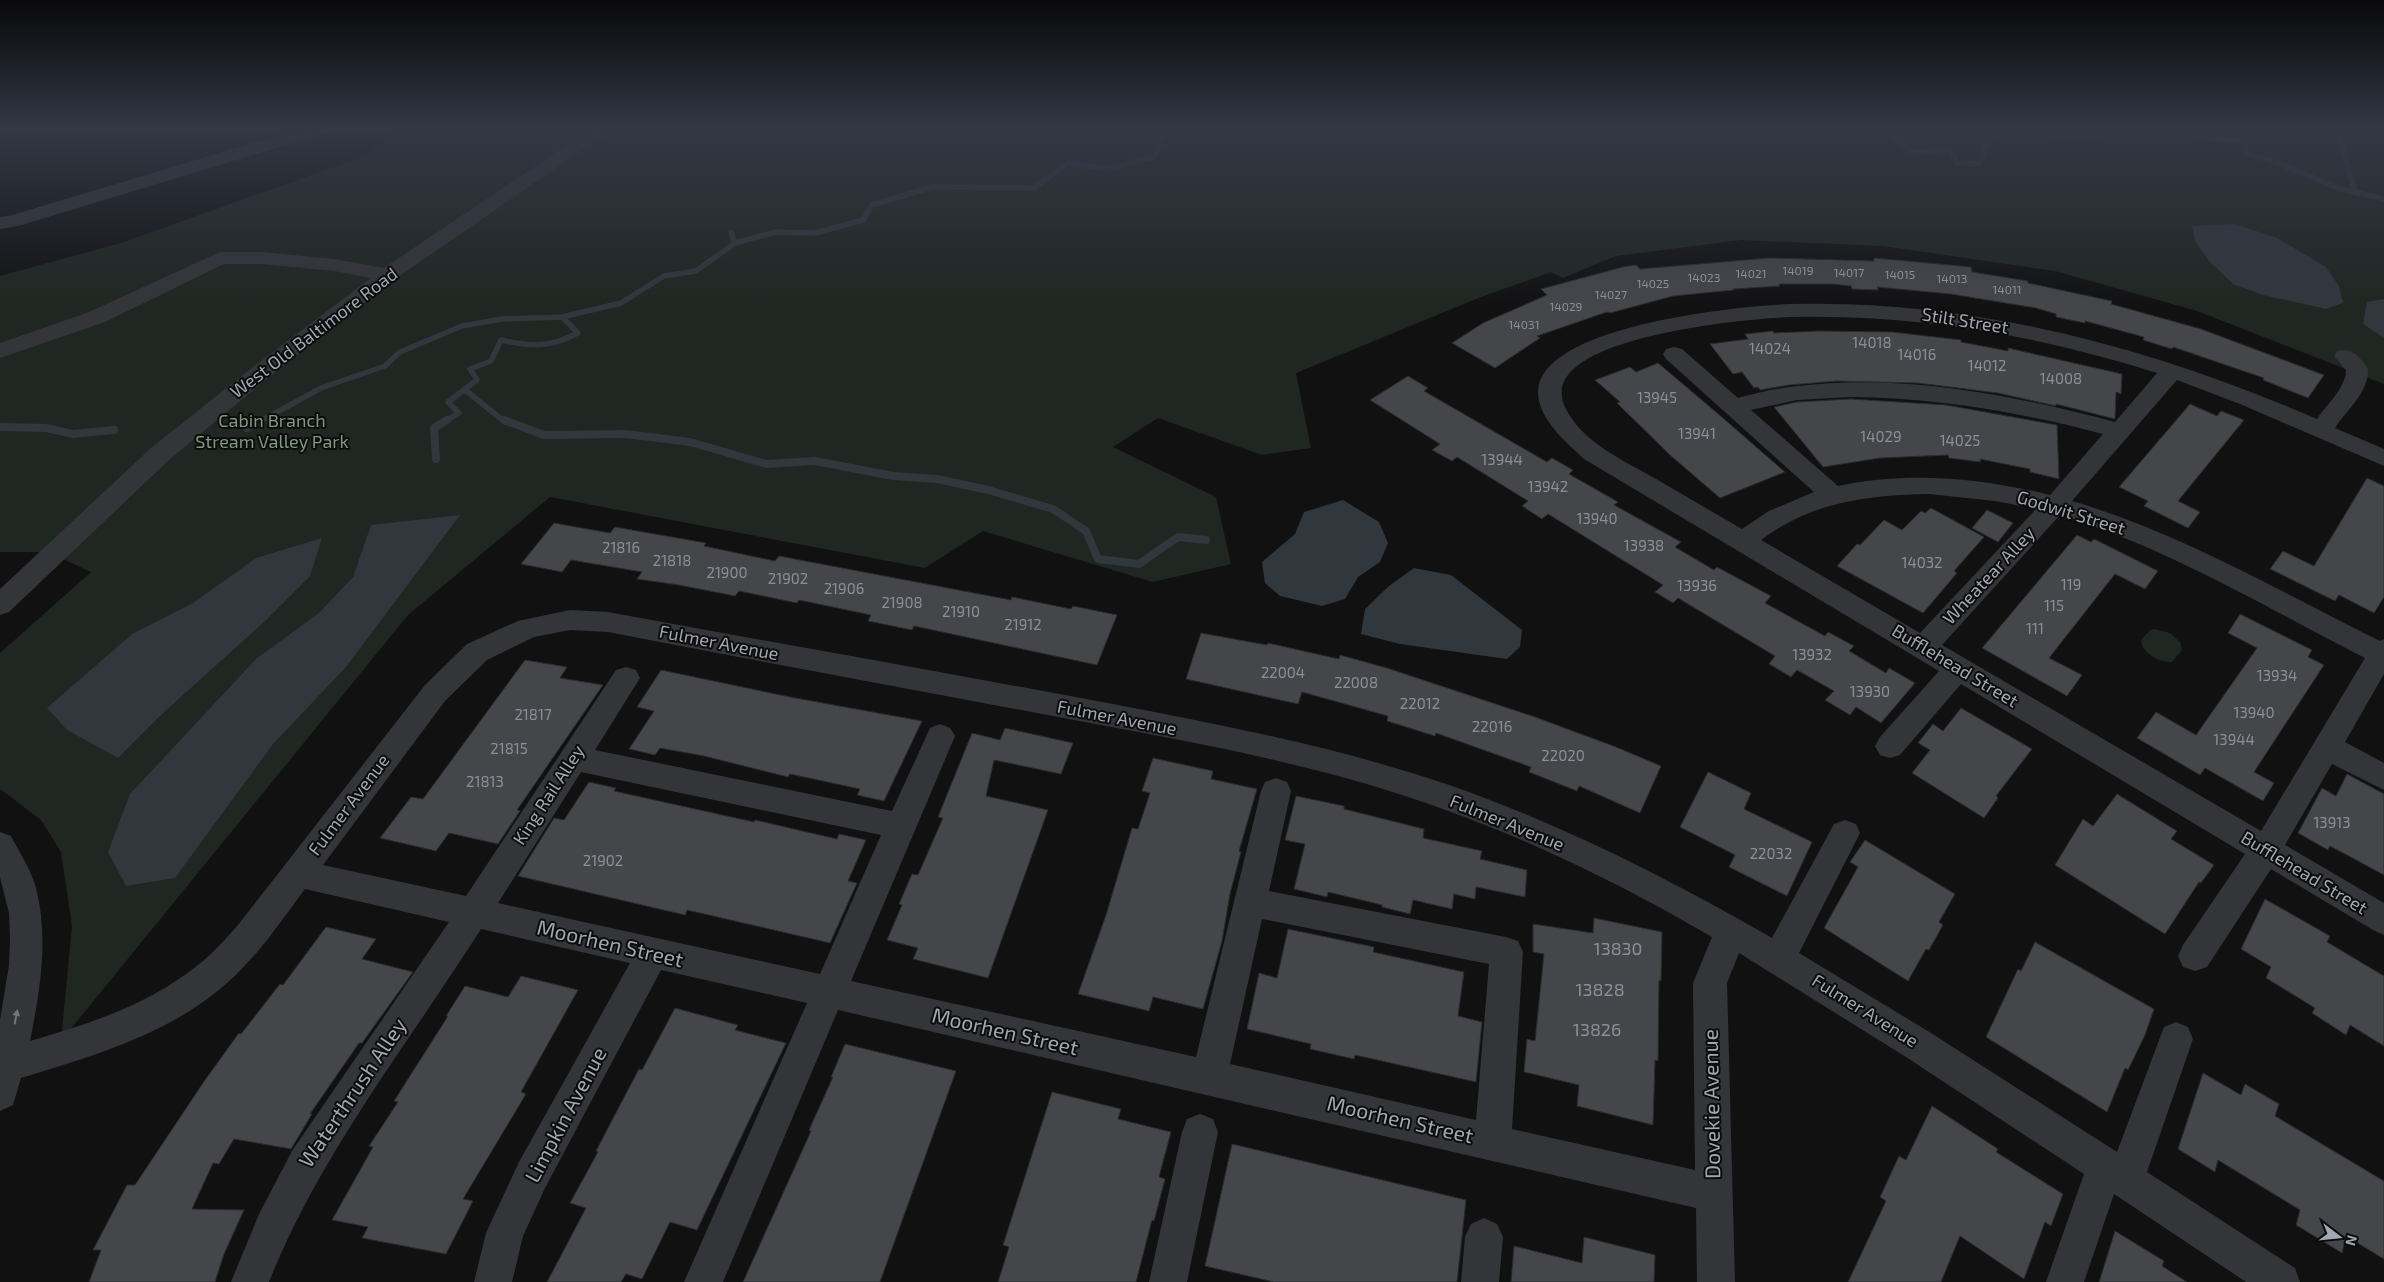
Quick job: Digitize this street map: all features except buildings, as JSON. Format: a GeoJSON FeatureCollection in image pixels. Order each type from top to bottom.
{"type":"FeatureCollection","features":[{"type":"Feature","properties":{"kind":"street"},"geometry":{"type":"LineString","coordinates":[[0,223],[10,222],[124,188]]}},
{"type":"Feature","properties":{"kind":"street","name":"West Old Baltimore Road"},"geometry":{"type":"LineString","coordinates":[[0,605],[160,454],[261,372],[388,276],[517,188]]}},
{"type":"Feature","properties":{"kind":"street"},"geometry":{"type":"LineString","coordinates":[[0,350],[15,347],[97,317],[220,258],[262,258],[334,265],[388,276]]}},
{"type":"Feature","properties":{"kind":"street","name":"Stilt Street"},"geometry":{"type":"LineString","coordinates":[[1549,392],[1553,379],[1560,369],[1588,350],[1682,322],[1724,314],[1765,311],[1846,309],[1898,312],[1998,325],[2097,348],[2172,371],[2228,391],[2384,458]]}},
{"type":"Feature","properties":{"kind":"street"},"geometry":{"type":"LineString","coordinates":[[1674,354],[1832,494]]}},
{"type":"Feature","properties":{"kind":"street"},"geometry":{"type":"LineString","coordinates":[[2321,431],[2329,422],[2338,404],[2348,396],[2357,377],[2357,369],[2345,356]]}},
{"type":"Feature","properties":{"kind":"street","name":"Wheatear Alley"},"geometry":{"type":"LineString","coordinates":[[1924,647],[2055,505],[2172,371]]}},
{"type":"Feature","properties":{"kind":"street"},"geometry":{"type":"LineString","coordinates":[[1734,406],[1790,394],[1880,390],[1920,391],[2015,404],[2120,431]]}},
{"type":"Feature","properties":{"kind":"street","name":"Bufflehead Street"},"geometry":{"type":"LineString","coordinates":[[1549,392],[1551,403],[1563,427],[1593,453],[2384,920]]}},
{"type":"Feature","properties":{"kind":"street","name":"Godwit Street"},"geometry":{"type":"LineString","coordinates":[[1743,541],[1780,515],[1832,494],[1874,487],[1921,485],[1967,487],[2015,495],[2055,505],[2155,540],[2383,653]]}},
{"type":"Feature","properties":{"kind":"street","name":"Fulmer Avenue"},"geometry":{"type":"LineString","coordinates":[[2,1075],[46,1054],[134,1023],[178,999],[215,972],[250,936],[435,693],[476,652],[528,628],[570,620],[608,622],[1123,718],[1345,766],[1459,802],[1546,837],[1657,888],[1779,958],[1940,1058],[2281,1282]]}},
{"type":"Feature","properties":{"kind":"street"},"geometry":{"type":"LineString","coordinates":[[2195,956],[2266,850],[2383,653]]}},
{"type":"Feature","properties":{"kind":"street"},"geometry":{"type":"LineString","coordinates":[[1890,746],[1958,668]]}},
{"type":"Feature","properties":{"kind":"street","name":"King Rail Alley"},"geometry":{"type":"LineString","coordinates":[[473,913],[572,758],[626,678]]}},
{"type":"Feature","properties":{"kind":"street"},"geometry":{"type":"LineString","coordinates":[[703,1282],[940,736]]}},
{"type":"Feature","properties":{"kind":"street"},"geometry":{"type":"LineString","coordinates":[[2327,747],[2384,778]]}},
{"type":"Feature","properties":{"kind":"street"},"geometry":{"type":"LineString","coordinates":[[572,758],[900,826]]}},
{"type":"Feature","properties":{"kind":"street"},"geometry":{"type":"LineString","coordinates":[[1209,1077],[1276,791]]}},
{"type":"Feature","properties":{"kind":"street"},"geometry":{"type":"LineString","coordinates":[[1779,958],[1846,833]]}},
{"type":"Feature","properties":{"kind":"street"},"geometry":{"type":"LineString","coordinates":[[0,846],[20,887],[26,927],[24,979],[2,1075]]}},
{"type":"Feature","properties":{"kind":"street","name":"Moorhen Street"},"geometry":{"type":"LineString","coordinates":[[297,873],[1209,1077],[1713,1193]]}},
{"type":"Feature","properties":{"kind":"street"},"geometry":{"type":"LineString","coordinates":[[1250,902],[1506,952],[1493,1142]]}},
{"type":"Feature","properties":{"kind":"street","name":"Waterthrush Alley"},"geometry":{"type":"LineString","coordinates":[[250,1282],[272,1227],[305,1164],[473,913]]}},
{"type":"Feature","properties":{"kind":"street","name":"Dovekie Avenue"},"geometry":{"type":"LineString","coordinates":[[1716,1282],[1710,983],[1731,931]]}},
{"type":"Feature","properties":{"kind":"street","name":"Limpkin Avenue"},"geometry":{"type":"LineString","coordinates":[[493,1282],[505,1233],[532,1175],[653,953]]}},
{"type":"Feature","properties":{"kind":"street"},"geometry":{"type":"LineString","coordinates":[[2065,1282],[2176,1040]]}},
{"type":"Feature","properties":{"kind":"street"},"geometry":{"type":"LineString","coordinates":[[1168,1282],[1200,1132]]}},
{"type":"Feature","properties":{"kind":"street"},"geometry":{"type":"LineString","coordinates":[[1480,1282],[1484,1238]]}},
{"type":"Feature","properties":{"kind":"green space","name":"Cabin Branch Stream Valley Park"},"geometry":{"type":"Polygon","coordinates":[[[276,188],[2384,188],[2384,384],[2197,311],[2055,271],[1883,246],[1741,240],[1616,256],[1563,278],[1551,272],[1481,297],[1296,373],[1311,448],[1262,455],[1158,418],[1113,447],[1216,497],[1231,564],[1153,582],[983,531],[925,568],[550,497],[408,615],[61,1041],[72,926],[61,852],[41,820],[0,789],[0,653],[91,572],[48,552],[0,552],[0,276],[121,243],[276,188]]]}},
{"type":"Feature","properties":{"kind":"green space"},"geometry":{"type":"Polygon","coordinates":[[[2155,629],[2170,633],[2181,643],[2182,650],[2172,662],[2157,659],[2144,649],[2141,640],[2150,630],[2155,629]]]}},
{"type":"Feature","properties":{"kind":"shaded area"},"geometry":{"type":"Polygon","coordinates":[[[2235,224],[2277,238],[2326,267],[2339,286],[2343,303],[2326,309],[2263,295],[2233,284],[2209,261],[2195,241],[2192,226],[2235,224]]]}},
{"type":"Feature","properties":{"kind":"shaded area"},"geometry":{"type":"Polygon","coordinates":[[[2384,299],[2384,338],[2363,324],[2367,302],[2384,299]]]}},
{"type":"Feature","properties":{"kind":"shaded area"},"geometry":{"type":"Polygon","coordinates":[[[1343,500],[1379,522],[1388,543],[1380,562],[1358,577],[1345,599],[1322,606],[1280,596],[1265,583],[1262,562],[1295,534],[1304,512],[1343,500]]]}},
{"type":"Feature","properties":{"kind":"shaded area"},"geometry":{"type":"Polygon","coordinates":[[[460,515],[346,667],[273,744],[175,878],[126,886],[108,852],[130,794],[257,658],[319,613],[353,577],[371,525],[460,515]]]}},
{"type":"Feature","properties":{"kind":"shaded area"},"geometry":{"type":"Polygon","coordinates":[[[322,538],[310,576],[263,623],[162,714],[118,758],[67,730],[47,708],[132,634],[193,603],[256,558],[322,538]]]}},
{"type":"Feature","properties":{"kind":"shaded area"},"geometry":{"type":"Polygon","coordinates":[[[1414,568],[1451,575],[1522,630],[1520,647],[1507,659],[1400,644],[1361,634],[1365,609],[1389,586],[1414,568]]]}},
{"type":"Feature","properties":{"kind":"waterway"},"geometry":{"type":"LineString","coordinates":[[735,243],[776,232],[815,233],[863,220],[872,205],[929,188]]}},
{"type":"Feature","properties":{"kind":"waterway"},"geometry":{"type":"LineString","coordinates":[[1016,188],[1034,188]]}},
{"type":"Feature","properties":{"kind":"waterway"},"geometry":{"type":"LineString","coordinates":[[2338,188],[2384,199]]}},
{"type":"Feature","properties":{"kind":"waterway"},"geometry":{"type":"LineString","coordinates":[[2354,188],[2355,192]]}},
{"type":"Feature","properties":{"kind":"waterway"},"geometry":{"type":"LineString","coordinates":[[731,232],[735,243]]}},
{"type":"Feature","properties":{"kind":"waterway"},"geometry":{"type":"LineString","coordinates":[[562,317],[621,303],[664,276],[696,271],[735,243]]}},
{"type":"Feature","properties":{"kind":"waterway"},"geometry":{"type":"LineString","coordinates":[[259,422],[321,388],[385,366],[400,352],[462,326],[502,319],[562,317]]}},
{"type":"Feature","properties":{"kind":"waterway"},"geometry":{"type":"LineString","coordinates":[[465,389],[477,380],[470,369],[491,361],[501,340],[540,345],[549,344],[578,333],[562,317]]}},
{"type":"Feature","properties":{"kind":"waterway"},"geometry":{"type":"LineString","coordinates":[[444,422],[459,413],[448,402],[465,389]]}},
{"type":"Feature","properties":{"kind":"waterway"},"geometry":{"type":"LineString","coordinates":[[465,389],[505,422]]}},
{"type":"Feature","properties":{"kind":"waterway"},"geometry":{"type":"LineString","coordinates":[[247,428],[261,420]]}},
{"type":"Feature","properties":{"kind":"waterway"},"geometry":{"type":"LineString","coordinates":[[436,459],[434,428],[447,420]]}},
{"type":"Feature","properties":{"kind":"waterway"},"geometry":{"type":"LineString","coordinates":[[504,420],[544,435],[625,434],[690,442],[766,464],[815,461],[893,476],[937,479],[988,490],[1053,509],[1086,531],[1098,559],[1139,564],[1178,537],[1206,540]]}},
{"type":"Feature","properties":{"kind":"waterway"},"geometry":{"type":"LineString","coordinates":[[0,427],[46,428],[73,434],[114,430]]}}]}
